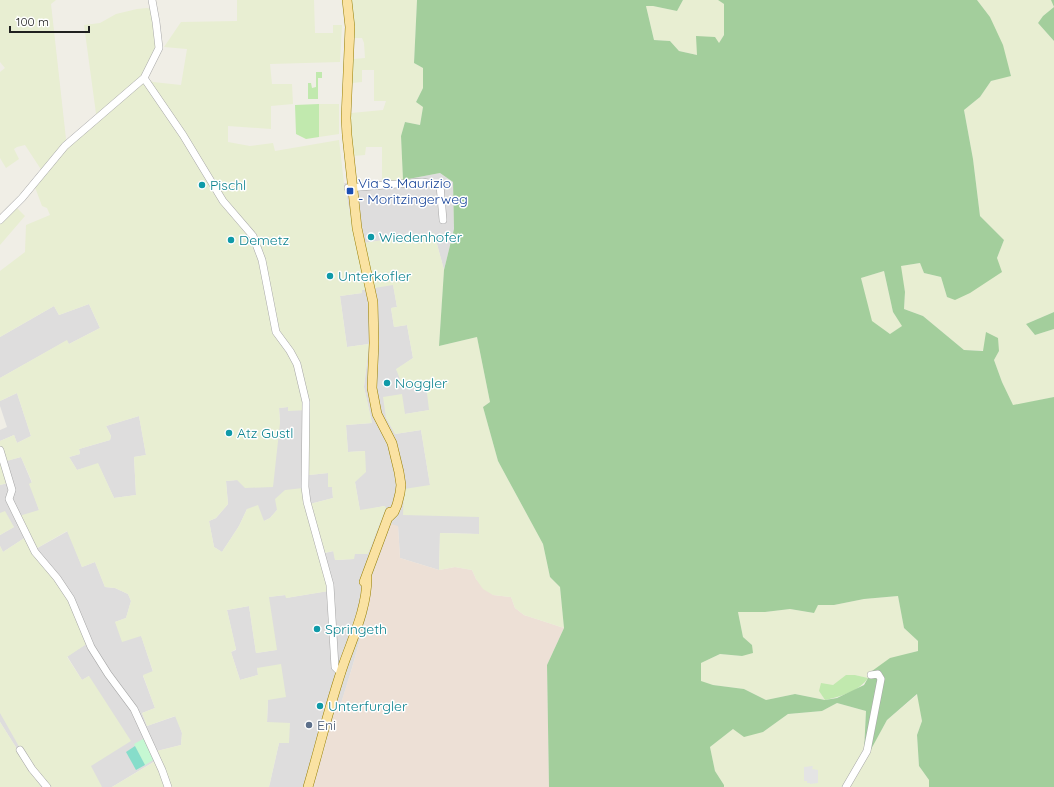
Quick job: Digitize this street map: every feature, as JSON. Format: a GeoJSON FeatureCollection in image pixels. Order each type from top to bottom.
{"type":"FeatureCollection","features":[{"type":"Feature","properties":{"kind":"main road"},"geometry":{"type":"LineString","coordinates":[[308,787],[344,662],[362,612],[367,577],[376,549],[389,517],[394,512],[400,493],[399,472],[392,443],[377,414],[374,402],[372,388],[375,323],[373,302],[358,234],[350,188],[346,118],[350,27],[347,0]]}},
{"type":"Feature","properties":{"kind":"street"},"geometry":{"type":"LineString","coordinates":[[0,220],[22,198],[65,146],[144,78],[159,48],[152,0]]}},
{"type":"Feature","properties":{"kind":"street"},"geometry":{"type":"LineString","coordinates":[[144,78],[183,135],[223,201],[253,236],[262,260],[276,332],[290,351],[297,364],[306,402],[306,487],[308,502],[330,585],[335,667],[341,674]]}},
{"type":"Feature","properties":{"kind":"street"},"geometry":{"type":"LineString","coordinates":[[350,188],[422,182],[440,185],[443,220]]}},
{"type":"Feature","properties":{"kind":"street"},"geometry":{"type":"LineString","coordinates":[[0,450],[12,490],[9,499],[36,552],[57,578],[71,599],[91,647],[108,674],[134,709],[162,770],[168,787]]}},
{"type":"Feature","properties":{"kind":"street"},"geometry":{"type":"LineString","coordinates":[[846,787],[868,750],[881,681],[880,675],[871,675]]}},
{"type":"Feature","properties":{"kind":"street"},"geometry":{"type":"LineString","coordinates":[[20,750],[32,769],[47,787]]}},
{"type":"Feature","properties":{"kind":"shaded area"},"geometry":{"type":"Polygon","coordinates":[[[440,173],[453,182],[454,229],[444,270],[434,233],[356,244],[344,183],[403,180],[440,173]]]}},
{"type":"Feature","properties":{"kind":"shaded area"},"geometry":{"type":"Polygon","coordinates":[[[393,284],[397,307],[391,308],[394,327],[407,325],[413,358],[396,370],[426,384],[430,410],[405,414],[395,434],[421,430],[430,485],[479,517],[479,534],[440,533],[439,570],[400,558],[398,526],[371,579],[368,611],[341,704],[336,707],[313,787],[269,787],[279,743],[289,743],[267,723],[268,700],[257,667],[258,675],[240,680],[231,652],[236,650],[227,610],[249,606],[256,653],[276,650],[268,597],[286,595],[286,598],[328,591],[320,554],[334,551],[335,560],[354,559],[354,554],[384,506],[360,511],[355,482],[365,451],[348,452],[346,425],[372,423],[364,387],[369,344],[347,347],[340,296],[362,293],[361,290],[393,284]]]}},
{"type":"Feature","properties":{"kind":"shaded area"},"geometry":{"type":"Polygon","coordinates":[[[89,304],[100,328],[69,344],[66,341],[0,378],[0,337],[54,306],[59,315],[89,304]]]}},
{"type":"Feature","properties":{"kind":"shaded area"},"geometry":{"type":"Polygon","coordinates":[[[17,393],[31,436],[17,443],[14,435],[0,441],[0,430],[7,427],[0,406],[0,401],[17,393]]]}},
{"type":"Feature","properties":{"kind":"shaded area"},"geometry":{"type":"Polygon","coordinates":[[[288,407],[288,410],[310,410],[309,475],[328,473],[328,486],[332,486],[333,498],[277,510],[270,518],[264,521],[247,509],[239,526],[222,552],[214,547],[209,521],[216,518],[228,504],[226,481],[237,480],[280,423],[279,408],[288,407]]]}},
{"type":"Feature","properties":{"kind":"shaded area"},"geometry":{"type":"Polygon","coordinates":[[[139,416],[146,455],[134,457],[136,495],[114,498],[98,464],[77,470],[69,457],[80,454],[79,449],[110,440],[111,436],[106,426],[139,416]]]}},
{"type":"Feature","properties":{"kind":"shaded area"},"geometry":{"type":"Polygon","coordinates":[[[21,457],[32,483],[30,484],[39,510],[29,535],[3,552],[0,546],[0,535],[14,527],[0,513],[0,485],[8,483],[2,462],[21,457]]]}},
{"type":"Feature","properties":{"kind":"shaded area"},"geometry":{"type":"Polygon","coordinates":[[[391,524],[398,526],[400,558],[439,570],[455,567],[472,570],[476,579],[493,595],[511,597],[515,608],[524,615],[564,628],[547,665],[549,787],[313,787],[336,707],[341,703],[352,668],[368,611],[371,579],[391,524]]]}},
{"type":"Feature","properties":{"kind":"shaded area"},"geometry":{"type":"Polygon","coordinates":[[[68,531],[82,567],[95,562],[105,587],[115,588],[128,594],[131,601],[126,618],[115,622],[141,635],[153,672],[143,676],[155,708],[142,713],[147,726],[176,716],[182,733],[181,745],[157,751],[160,758],[112,787],[41,787],[0,722],[0,706],[91,766],[89,676],[82,680],[67,656],[88,643],[32,551],[68,531]]]}},
{"type":"Feature","properties":{"kind":"shaded area"},"geometry":{"type":"Polygon","coordinates":[[[135,746],[145,765],[136,770],[126,752],[135,746]]]}},
{"type":"Feature","properties":{"kind":"shaded area"},"geometry":{"type":"Polygon","coordinates":[[[813,766],[812,769],[818,770],[818,783],[810,784],[807,783],[807,781],[804,781],[804,767],[813,766]]]}},
{"type":"Feature","properties":{"kind":"green space"},"geometry":{"type":"Polygon","coordinates":[[[0,0],[56,0],[51,4],[67,148],[97,121],[84,25],[100,23],[116,14],[137,9],[151,9],[158,48],[141,76],[153,82],[181,85],[187,49],[164,47],[181,22],[237,21],[237,0],[314,0],[315,33],[333,33],[333,25],[342,25],[340,62],[270,64],[272,84],[292,84],[293,104],[271,106],[271,129],[228,126],[228,142],[250,146],[273,143],[275,151],[339,140],[344,183],[356,244],[434,233],[444,270],[439,346],[477,337],[490,402],[483,407],[498,461],[543,544],[550,577],[560,587],[564,628],[524,615],[515,608],[511,597],[493,595],[483,589],[472,570],[455,567],[439,570],[440,533],[479,534],[479,517],[403,515],[404,489],[430,485],[421,430],[395,434],[386,418],[383,397],[402,394],[405,414],[429,410],[426,384],[403,387],[396,369],[413,358],[407,325],[394,327],[391,308],[397,307],[393,285],[362,290],[362,293],[340,296],[347,347],[369,344],[364,387],[372,423],[346,425],[348,452],[365,451],[366,472],[355,482],[360,510],[385,506],[386,508],[368,554],[355,554],[354,559],[335,560],[333,551],[320,554],[329,591],[286,598],[285,595],[269,597],[277,650],[256,653],[249,606],[227,610],[236,649],[231,652],[240,680],[258,675],[257,668],[281,664],[286,697],[268,700],[267,722],[290,723],[289,743],[279,743],[269,787],[112,787],[159,759],[157,751],[181,745],[182,733],[175,716],[147,726],[142,713],[155,708],[143,675],[153,671],[141,636],[122,642],[115,622],[126,618],[131,601],[128,594],[115,588],[105,587],[95,562],[82,567],[67,531],[32,551],[69,600],[88,643],[67,657],[82,680],[89,676],[131,741],[91,766],[102,787],[50,787],[21,750],[0,713],[0,546],[3,552],[29,535],[19,516],[39,510],[29,484],[32,482],[21,457],[3,462],[8,483],[0,485],[0,441],[14,435],[17,443],[31,436],[17,393],[0,401],[0,378],[67,340],[69,344],[100,328],[89,304],[59,315],[54,306],[0,337],[0,271],[25,252],[26,225],[50,215],[47,208],[42,206],[33,182],[42,171],[25,145],[14,149],[19,159],[6,168],[0,158],[0,72],[5,68],[0,62],[0,0]],[[288,407],[279,408],[280,423],[273,487],[245,488],[237,480],[226,481],[228,504],[216,518],[209,521],[214,547],[222,552],[239,526],[247,509],[258,505],[264,521],[270,518],[277,510],[275,499],[285,490],[303,488],[306,505],[333,498],[332,487],[328,487],[328,473],[309,475],[309,410],[288,411],[288,407]],[[139,416],[106,426],[111,436],[110,440],[79,449],[80,454],[69,457],[77,470],[98,463],[114,498],[136,495],[134,457],[146,455],[139,416]]]}},
{"type":"Feature","properties":{"kind":"green space"},"geometry":{"type":"Polygon","coordinates":[[[351,0],[417,0],[414,63],[423,68],[423,88],[416,102],[423,107],[420,125],[405,122],[401,136],[403,180],[382,181],[382,147],[366,147],[365,155],[353,156],[350,123],[351,113],[383,110],[386,101],[374,101],[374,70],[362,70],[362,82],[352,83],[353,59],[365,58],[364,43],[362,38],[354,38],[351,0]]]}},
{"type":"Feature","properties":{"kind":"green space"},"geometry":{"type":"Polygon","coordinates":[[[417,0],[683,0],[677,11],[646,6],[654,40],[670,41],[679,51],[697,55],[696,36],[715,37],[719,43],[724,35],[724,4],[718,0],[977,0],[990,17],[1003,45],[1011,76],[991,81],[980,97],[964,110],[973,159],[980,216],[1004,240],[997,258],[1002,272],[970,293],[955,300],[947,297],[941,277],[924,273],[920,263],[901,266],[905,292],[904,309],[923,316],[964,350],[983,351],[986,332],[998,338],[999,351],[994,360],[1013,405],[1054,397],[1054,787],[929,787],[929,780],[919,766],[917,735],[922,721],[917,694],[887,720],[869,753],[864,751],[866,711],[837,703],[822,711],[788,714],[763,732],[744,737],[733,729],[710,747],[715,771],[724,787],[549,787],[547,665],[564,628],[560,587],[550,577],[543,544],[498,461],[483,407],[490,402],[477,337],[439,346],[444,270],[454,229],[453,182],[440,173],[403,180],[401,136],[405,122],[420,125],[423,107],[416,102],[423,88],[423,68],[414,63],[417,0]],[[884,271],[861,278],[872,321],[890,334],[902,326],[893,312],[884,271]],[[898,596],[864,599],[834,605],[818,605],[814,613],[790,609],[765,612],[738,612],[743,637],[752,645],[753,653],[742,656],[720,654],[701,663],[701,681],[713,685],[744,689],[766,700],[795,694],[825,700],[837,698],[864,685],[872,671],[890,658],[918,651],[918,641],[904,628],[898,596]]]}},
{"type":"Feature","properties":{"kind":"green space"},"geometry":{"type":"Polygon","coordinates":[[[683,0],[718,0],[724,4],[724,35],[719,43],[697,55],[679,51],[670,41],[654,40],[646,6],[677,11],[683,0]]]}},
{"type":"Feature","properties":{"kind":"green space"},"geometry":{"type":"Polygon","coordinates":[[[977,0],[1051,0],[1054,7],[1043,16],[1038,23],[1054,41],[1054,312],[1026,324],[1035,335],[1054,329],[1054,397],[1013,406],[994,360],[999,351],[964,350],[923,316],[904,309],[905,292],[900,266],[920,263],[924,273],[941,277],[947,297],[997,258],[1004,240],[980,216],[973,159],[964,110],[980,97],[991,81],[1011,75],[990,17],[977,0]]]}},
{"type":"Feature","properties":{"kind":"green space"},"geometry":{"type":"Polygon","coordinates":[[[1051,0],[1054,0],[1054,7],[1051,0]]]}},
{"type":"Feature","properties":{"kind":"green space"},"geometry":{"type":"Polygon","coordinates":[[[1054,7],[1054,41],[1038,23],[1043,16],[1054,7]]]}},
{"type":"Feature","properties":{"kind":"green space"},"geometry":{"type":"Polygon","coordinates":[[[316,72],[322,72],[322,78],[318,78],[318,99],[308,99],[308,83],[311,83],[312,88],[316,87],[316,72]]]}},
{"type":"Feature","properties":{"kind":"green space"},"geometry":{"type":"Polygon","coordinates":[[[319,104],[339,104],[339,134],[319,137],[319,104]]]}},
{"type":"Feature","properties":{"kind":"green space"},"geometry":{"type":"Polygon","coordinates":[[[319,104],[319,137],[306,139],[296,134],[295,105],[319,104]]]}},
{"type":"Feature","properties":{"kind":"green space"},"geometry":{"type":"Polygon","coordinates":[[[16,207],[25,216],[0,245],[0,223],[16,207]]]}},
{"type":"Feature","properties":{"kind":"green space"},"geometry":{"type":"Polygon","coordinates":[[[884,271],[893,312],[903,326],[890,334],[871,321],[861,278],[884,271]]]}},
{"type":"Feature","properties":{"kind":"green space"},"geometry":{"type":"Polygon","coordinates":[[[1054,312],[1054,329],[1035,335],[1026,324],[1054,312]]]}},
{"type":"Feature","properties":{"kind":"green space"},"geometry":{"type":"Polygon","coordinates":[[[5,511],[14,527],[0,535],[0,513],[5,511]]]}},
{"type":"Feature","properties":{"kind":"green space"},"geometry":{"type":"Polygon","coordinates":[[[898,596],[904,628],[918,641],[919,651],[910,653],[872,671],[868,678],[855,675],[819,691],[825,700],[795,694],[766,700],[744,689],[701,682],[701,663],[720,654],[742,656],[752,645],[743,637],[738,612],[765,612],[790,609],[813,613],[818,605],[834,605],[864,599],[898,596]]]}},
{"type":"Feature","properties":{"kind":"green space"},"geometry":{"type":"Polygon","coordinates":[[[846,675],[855,675],[868,678],[855,690],[825,700],[819,691],[821,683],[833,685],[846,675]]]}},
{"type":"Feature","properties":{"kind":"green space"},"geometry":{"type":"Polygon","coordinates":[[[918,694],[922,721],[917,735],[919,766],[929,780],[929,787],[724,787],[715,771],[710,747],[733,729],[763,732],[788,714],[822,711],[837,703],[866,711],[864,751],[869,752],[887,720],[918,694]]]}},
{"type":"Feature","properties":{"kind":"green space"},"geometry":{"type":"Polygon","coordinates":[[[0,722],[41,787],[0,787],[0,722]]]}},
{"type":"Feature","properties":{"kind":"green space"},"geometry":{"type":"Polygon","coordinates":[[[145,738],[155,759],[145,765],[134,744],[145,738]]]}},
{"type":"Feature","properties":{"kind":"place","name":"Pischl"},"geometry":{"type":"Point","coordinates":[202,185]}},
{"type":"Feature","properties":{"kind":"place","name":"Via S. Maurizio - Moritzingerweg"},"geometry":{"type":"Point","coordinates":[350,191]}},
{"type":"Feature","properties":{"kind":"place","name":"Wiedenhofer"},"geometry":{"type":"Point","coordinates":[371,237]}},
{"type":"Feature","properties":{"kind":"place","name":"Demetz"},"geometry":{"type":"Point","coordinates":[231,240]}},
{"type":"Feature","properties":{"kind":"place","name":"Unterkofler"},"geometry":{"type":"Point","coordinates":[330,276]}},
{"type":"Feature","properties":{"kind":"place","name":"Noggler"},"geometry":{"type":"Point","coordinates":[387,383]}},
{"type":"Feature","properties":{"kind":"place","name":"Atz Gustl"},"geometry":{"type":"Point","coordinates":[229,433]}},
{"type":"Feature","properties":{"kind":"place","name":"Springeth"},"geometry":{"type":"Point","coordinates":[317,629]}},
{"type":"Feature","properties":{"kind":"place","name":"Unterfurgler"},"geometry":{"type":"Point","coordinates":[320,706]}},
{"type":"Feature","properties":{"kind":"place","name":"Eni"},"geometry":{"type":"Point","coordinates":[309,725]}}]}
